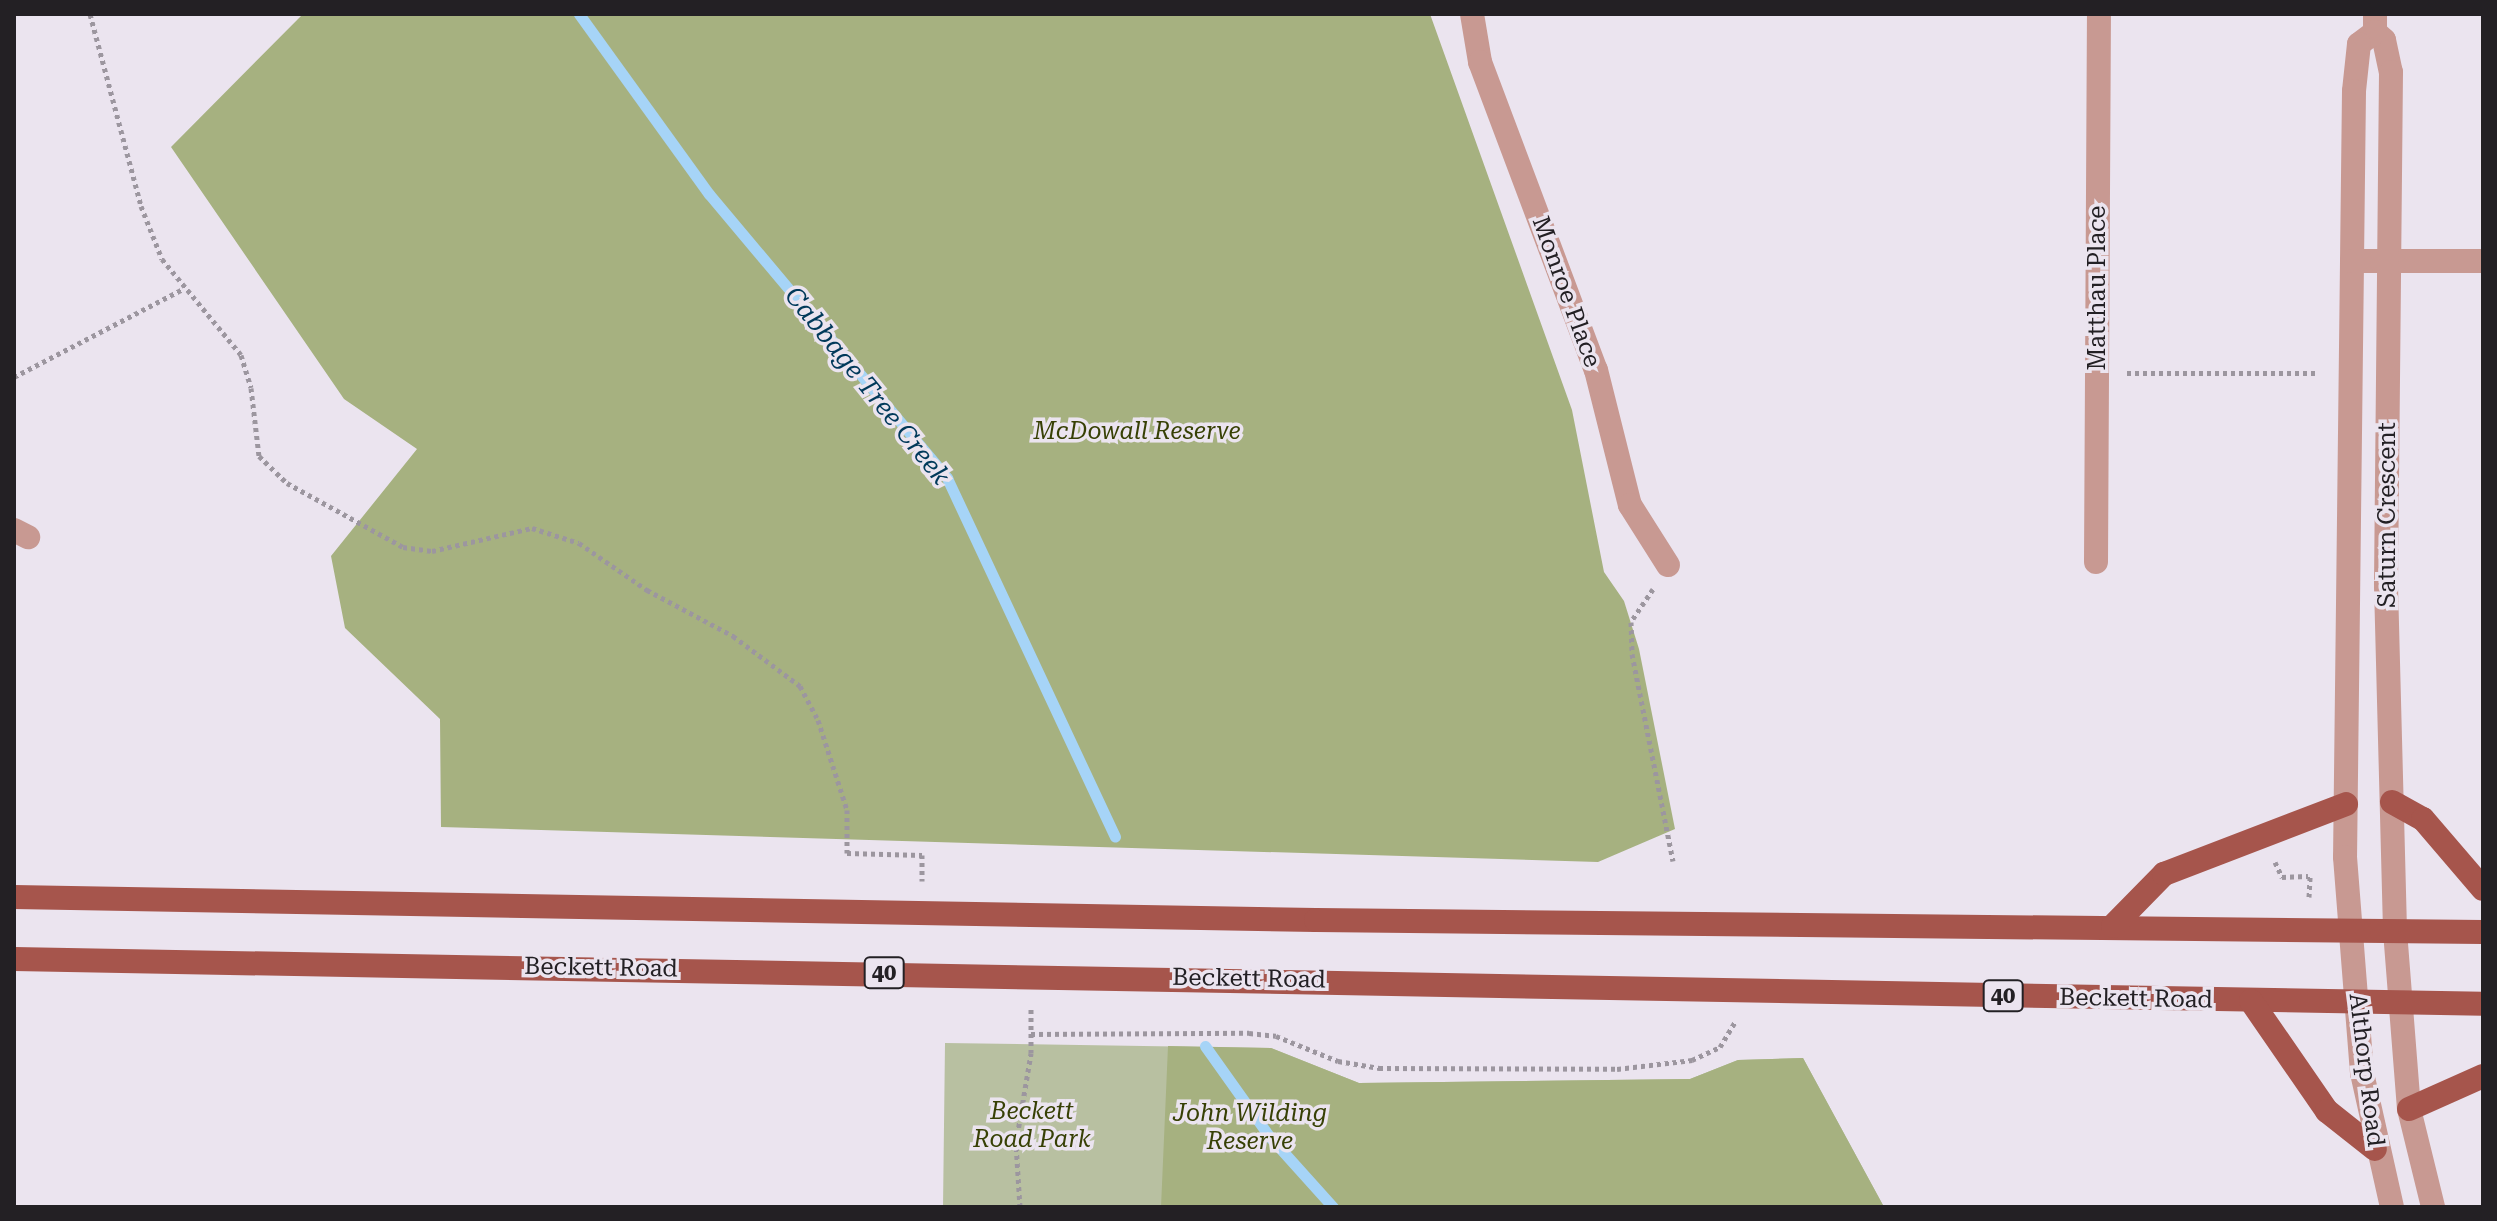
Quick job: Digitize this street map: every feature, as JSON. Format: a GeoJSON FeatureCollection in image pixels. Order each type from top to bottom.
{"type":"FeatureCollection","features":[{"type":"Feature","properties":{"kind":"main road"},"geometry":{"type":"LineString","coordinates":[[2392,802],[2423,819],[2483,889]]}},
{"type":"Feature","properties":{"kind":"main road"},"geometry":{"type":"LineString","coordinates":[[2113,926],[2164,874],[2346,804]]}},
{"type":"Feature","properties":{"kind":"main road"},"geometry":{"type":"LineString","coordinates":[[14,897],[1316,920],[2483,932]]}},
{"type":"Feature","properties":{"kind":"main road","name":"Beckett Road"},"geometry":{"type":"LineString","coordinates":[[14,959],[2483,1004]]}},
{"type":"Feature","properties":{"kind":"main road"},"geometry":{"type":"LineString","coordinates":[[2251,1001],[2327,1111],[2375,1149]]}},
{"type":"Feature","properties":{"kind":"main road"},"geometry":{"type":"LineString","coordinates":[[2409,1109],[2483,1076]]}},
{"type":"Feature","properties":{"kind":"street","name":"Monroe Place"},"geometry":{"type":"LineString","coordinates":[[1472,14],[1480,62],[1596,370],[1630,505],[1668,565]]}},
{"type":"Feature","properties":{"kind":"street","name":"Matthau Place"},"geometry":{"type":"LineString","coordinates":[[2096,562],[2099,14]]}},
{"type":"Feature","properties":{"kind":"street","name":"Saturn Crescent"},"geometry":{"type":"LineString","coordinates":[[2350,931],[2346,804],[2352,261],[2359,44],[2375,23],[2384,40],[2391,72],[2386,586],[2399,1003]]}},
{"type":"Feature","properties":{"kind":"street"},"geometry":{"type":"LineString","coordinates":[[2352,261],[2483,261]]}},
{"type":"Feature","properties":{"kind":"street","name":"Althorp Road"},"geometry":{"type":"LineString","coordinates":[[2350,931],[2375,1149],[2392,1207]]}},
{"type":"Feature","properties":{"kind":"street","name":"Althorp Road"},"geometry":{"type":"LineString","coordinates":[[2399,1003],[2409,1109],[2433,1207]]}},
{"type":"Feature","properties":{"kind":"path"},"geometry":{"type":"LineString","coordinates":[[90,14],[141,206],[162,259],[183,289],[241,355],[251,388],[259,456],[287,483],[403,547],[432,551],[532,528],[579,543],[647,590],[733,636],[800,686],[818,720],[847,810],[847,853],[922,855],[922,879]]}},
{"type":"Feature","properties":{"kind":"path"},"geometry":{"type":"LineString","coordinates":[[14,377],[183,289]]}},
{"type":"Feature","properties":{"kind":"path"},"geometry":{"type":"LineString","coordinates":[[2099,373],[2318,373]]}},
{"type":"Feature","properties":{"kind":"path"},"geometry":{"type":"LineString","coordinates":[[1668,565],[1631,622],[1643,730],[1673,861]]}},
{"type":"Feature","properties":{"kind":"path"},"geometry":{"type":"LineString","coordinates":[[2271,854],[2282,877],[2323,876]]}},
{"type":"Feature","properties":{"kind":"path"},"geometry":{"type":"LineString","coordinates":[[2308,876],[2309,897]]}},
{"type":"Feature","properties":{"kind":"path"},"geometry":{"type":"LineString","coordinates":[[1020,1207],[1016,1143],[1031,1034],[1031,1005]]}},
{"type":"Feature","properties":{"kind":"path"},"geometry":{"type":"LineString","coordinates":[[1031,1034],[1249,1033],[1276,1036],[1353,1065],[1402,1068],[1617,1069],[1673,1065],[1720,1047]]}},
{"type":"Feature","properties":{"kind":"green space","name":"McDowall Reserve"},"geometry":{"type":"Polygon","coordinates":[[[303,14],[1430,14],[1572,410],[1604,572],[1624,601],[1639,649],[1675,829],[1598,862],[441,827],[440,719],[345,628],[331,556],[417,449],[344,399],[171,147],[303,14]]]}},
{"type":"Feature","properties":{"kind":"green space","name":"John Wilding Reserve"},"geometry":{"type":"Polygon","coordinates":[[[945,1043],[1271,1048],[1359,1083],[1690,1079],[1738,1060],[1803,1058],[1884,1207],[943,1207],[945,1043]]]}},
{"type":"Feature","properties":{"kind":"green space","name":"John Wilding Reserve"},"geometry":{"type":"Polygon","coordinates":[[[1168,1046],[1271,1048],[1359,1083],[1690,1079],[1738,1060],[1803,1058],[1884,1207],[1161,1207],[1168,1046]]]}},
{"type":"Feature","properties":{"kind":"waterway","name":"Cabbage Tree Creek"},"geometry":{"type":"LineString","coordinates":[[579,14],[709,194],[947,478],[1115,837]]}},
{"type":"Feature","properties":{"kind":"waterway","name":"Cabbage Tree Creek"},"geometry":{"type":"LineString","coordinates":[[1205,1046],[1269,1136],[1333,1207]]}},
{"type":"Feature","properties":{"kind":"park label","name":"Beckett Road Park"},"geometry":{"type":"Point","coordinates":[1032,1126]}}]}
